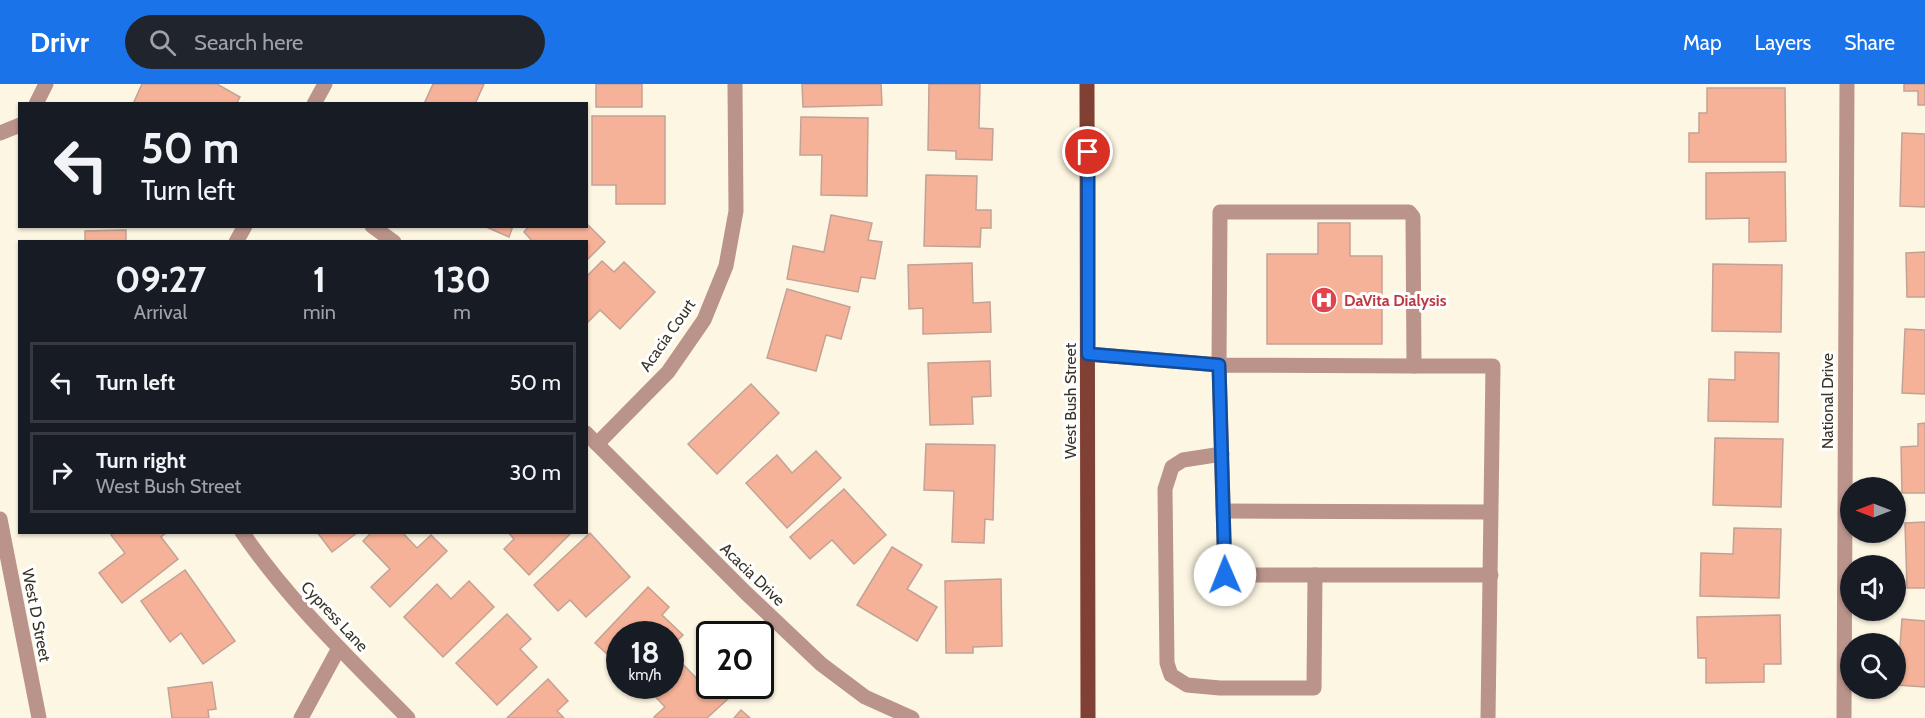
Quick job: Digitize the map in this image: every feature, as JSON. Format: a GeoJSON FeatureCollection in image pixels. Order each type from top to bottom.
{"type":"FeatureCollection","features":[{"type":"Feature","properties":{"kind":"main road","name":"West Bush Street"},"geometry":{"type":"LineString","coordinates":[[1087,84],[1088,718]]}},
{"type":"Feature","properties":{"kind":"street"},"geometry":{"type":"LineString","coordinates":[[37,102],[46,84]]}},
{"type":"Feature","properties":{"kind":"street"},"geometry":{"type":"LineString","coordinates":[[315,102],[325,84]]}},
{"type":"Feature","properties":{"kind":"street","name":"Acacia Court"},"geometry":{"type":"LineString","coordinates":[[592,439],[668,372],[704,320],[726,266],[736,211],[735,84]]}},
{"type":"Feature","properties":{"kind":"street","name":"National Drive"},"geometry":{"type":"LineString","coordinates":[[1844,718],[1847,84]]}},
{"type":"Feature","properties":{"kind":"street"},"geometry":{"type":"LineString","coordinates":[[0,132],[18,125]]}},
{"type":"Feature","properties":{"kind":"street"},"geometry":{"type":"LineString","coordinates":[[1414,366],[1413,217],[1409,212],[1220,212],[1219,365],[1225,575],[1491,575]]}},
{"type":"Feature","properties":{"kind":"street"},"geometry":{"type":"LineString","coordinates":[[375,228],[391,240]]}},
{"type":"Feature","properties":{"kind":"street"},"geometry":{"type":"LineString","coordinates":[[1088,354],[1219,365],[1493,366],[1488,718]]}},
{"type":"Feature","properties":{"kind":"street","name":"Acacia Drive"},"geometry":{"type":"LineString","coordinates":[[592,439],[746,593],[821,664],[865,697],[912,718]]}},
{"type":"Feature","properties":{"kind":"street"},"geometry":{"type":"LineString","coordinates":[[1222,454],[1183,460],[1172,467],[1165,489],[1167,663],[1171,675],[1187,686],[1314,688],[1315,575]]}},
{"type":"Feature","properties":{"kind":"street"},"geometry":{"type":"LineString","coordinates":[[1224,511],[1490,512]]}},
{"type":"Feature","properties":{"kind":"street","name":"West D Street"},"geometry":{"type":"LineString","coordinates":[[0,519],[39,718]]}},
{"type":"Feature","properties":{"kind":"street","name":"Cypress Lane"},"geometry":{"type":"LineString","coordinates":[[243,534],[263,564],[339,648],[408,718]]}},
{"type":"Feature","properties":{"kind":"street"},"geometry":{"type":"LineString","coordinates":[[301,718],[339,648]]}},
{"type":"Feature","properties":{"kind":"building"},"geometry":{"type":"Polygon","coordinates":[[[142,84],[217,84],[240,97],[237,102],[134,102],[142,84]]]}},
{"type":"Feature","properties":{"kind":"building"},"geometry":{"type":"Polygon","coordinates":[[[433,84],[484,84],[476,102],[425,102],[433,84]]]}},
{"type":"Feature","properties":{"kind":"building"},"geometry":{"type":"Polygon","coordinates":[[[596,84],[642,84],[642,107],[596,107],[596,84]]]}},
{"type":"Feature","properties":{"kind":"building"},"geometry":{"type":"Polygon","coordinates":[[[802,84],[881,84],[882,105],[803,107],[802,84]]]}},
{"type":"Feature","properties":{"kind":"building"},"geometry":{"type":"Polygon","coordinates":[[[929,84],[980,84],[979,128],[993,129],[992,160],[956,159],[956,151],[928,150],[929,84]]]}},
{"type":"Feature","properties":{"kind":"building"},"geometry":{"type":"Polygon","coordinates":[[[1904,84],[1925,84],[1925,105],[1918,105],[1918,91],[1904,91],[1904,84]]]}},
{"type":"Feature","properties":{"kind":"building"},"geometry":{"type":"Polygon","coordinates":[[[1707,88],[1785,88],[1786,162],[1689,162],[1689,133],[1699,133],[1699,113],[1707,113],[1707,88]]]}},
{"type":"Feature","properties":{"kind":"building"},"geometry":{"type":"Polygon","coordinates":[[[592,116],[665,116],[665,204],[616,204],[616,185],[592,185],[592,116]]]}},
{"type":"Feature","properties":{"kind":"building"},"geometry":{"type":"Polygon","coordinates":[[[801,117],[868,118],[867,196],[821,195],[822,155],[800,155],[801,117]]]}},
{"type":"Feature","properties":{"kind":"building"},"geometry":{"type":"Polygon","coordinates":[[[1902,133],[1925,134],[1925,207],[1900,206],[1902,133]]]}},
{"type":"Feature","properties":{"kind":"building"},"geometry":{"type":"Polygon","coordinates":[[[1785,172],[1786,241],[1749,242],[1749,218],[1706,219],[1706,173],[1785,172]]]}},
{"type":"Feature","properties":{"kind":"building"},"geometry":{"type":"Polygon","coordinates":[[[926,175],[977,176],[976,210],[991,210],[991,228],[981,228],[980,247],[924,246],[926,175]]]}},
{"type":"Feature","properties":{"kind":"building"},"geometry":{"type":"Polygon","coordinates":[[[831,215],[872,223],[868,240],[882,242],[875,279],[861,277],[858,292],[787,279],[793,246],[824,252],[831,215]]]}},
{"type":"Feature","properties":{"kind":"building","name":"DaVita Dialysis"},"geometry":{"type":"Polygon","coordinates":[[[1318,223],[1350,223],[1350,256],[1382,256],[1382,344],[1267,344],[1267,254],[1318,254],[1318,223]]]}},
{"type":"Feature","properties":{"kind":"building"},"geometry":{"type":"Polygon","coordinates":[[[588,225],[605,242],[588,259],[588,240],[531,240],[524,232],[527,228],[588,228],[588,225]]]}},
{"type":"Feature","properties":{"kind":"building"},"geometry":{"type":"Polygon","coordinates":[[[489,228],[512,228],[509,237],[489,228]]]}},
{"type":"Feature","properties":{"kind":"building"},"geometry":{"type":"Polygon","coordinates":[[[126,230],[126,240],[85,240],[85,231],[126,230]]]}},
{"type":"Feature","properties":{"kind":"building"},"geometry":{"type":"Polygon","coordinates":[[[1925,252],[1925,297],[1907,297],[1906,253],[1925,252]]]}},
{"type":"Feature","properties":{"kind":"building"},"geometry":{"type":"Polygon","coordinates":[[[602,261],[614,272],[624,262],[655,292],[620,329],[600,310],[588,322],[588,275],[602,261]]]}},
{"type":"Feature","properties":{"kind":"building"},"geometry":{"type":"Polygon","coordinates":[[[972,263],[973,303],[990,302],[991,332],[923,334],[923,308],[909,309],[908,265],[972,263]]]}},
{"type":"Feature","properties":{"kind":"building"},"geometry":{"type":"Polygon","coordinates":[[[1713,264],[1782,265],[1781,332],[1712,331],[1713,264]]]}},
{"type":"Feature","properties":{"kind":"building"},"geometry":{"type":"Polygon","coordinates":[[[787,289],[850,307],[841,339],[826,335],[816,371],[767,358],[787,289]]]}},
{"type":"Feature","properties":{"kind":"building"},"geometry":{"type":"Polygon","coordinates":[[[1905,329],[1925,330],[1925,394],[1902,393],[1905,329]]]}},
{"type":"Feature","properties":{"kind":"building"},"geometry":{"type":"Polygon","coordinates":[[[1735,352],[1779,353],[1778,422],[1708,421],[1709,379],[1735,380],[1735,352]]]}},
{"type":"Feature","properties":{"kind":"building"},"geometry":{"type":"Polygon","coordinates":[[[990,361],[991,396],[972,397],[973,424],[930,425],[928,363],[990,361]]]}},
{"type":"Feature","properties":{"kind":"building"},"geometry":{"type":"Polygon","coordinates":[[[751,384],[779,413],[717,474],[688,444],[751,384]]]}},
{"type":"Feature","properties":{"kind":"building"},"geometry":{"type":"Polygon","coordinates":[[[1925,423],[1925,493],[1906,493],[1906,477],[1902,477],[1901,447],[1918,446],[1918,424],[1925,423]]]}},
{"type":"Feature","properties":{"kind":"building"},"geometry":{"type":"Polygon","coordinates":[[[1715,438],[1783,439],[1781,507],[1713,505],[1715,438]]]}},
{"type":"Feature","properties":{"kind":"building"},"geometry":{"type":"Polygon","coordinates":[[[926,444],[995,445],[993,520],[985,519],[984,543],[952,542],[954,491],[924,490],[926,444]]]}},
{"type":"Feature","properties":{"kind":"building"},"geometry":{"type":"Polygon","coordinates":[[[816,451],[841,478],[787,528],[746,483],[777,455],[792,473],[816,451]]]}},
{"type":"Feature","properties":{"kind":"building"},"geometry":{"type":"Polygon","coordinates":[[[844,489],[886,535],[854,564],[832,540],[810,559],[790,537],[844,489]]]}},
{"type":"Feature","properties":{"kind":"building"},"geometry":{"type":"Polygon","coordinates":[[[1925,522],[1925,588],[1907,588],[1906,523],[1925,522]]]}},
{"type":"Feature","properties":{"kind":"building"},"geometry":{"type":"Polygon","coordinates":[[[1734,528],[1781,529],[1779,598],[1700,596],[1701,553],[1733,554],[1734,528]]]}},
{"type":"Feature","properties":{"kind":"building"},"geometry":{"type":"Polygon","coordinates":[[[590,533],[630,577],[586,617],[570,600],[558,611],[534,585],[590,533]]]}},
{"type":"Feature","properties":{"kind":"building"},"geometry":{"type":"Polygon","coordinates":[[[165,534],[161,537],[178,559],[122,603],[99,573],[125,553],[111,535],[165,534]]]}},
{"type":"Feature","properties":{"kind":"building"},"geometry":{"type":"Polygon","coordinates":[[[318,534],[355,534],[332,552],[318,534]]]}},
{"type":"Feature","properties":{"kind":"building"},"geometry":{"type":"Polygon","coordinates":[[[370,534],[404,534],[417,548],[431,535],[447,551],[390,607],[371,587],[390,569],[363,541],[370,534]]]}},
{"type":"Feature","properties":{"kind":"building"},"geometry":{"type":"Polygon","coordinates":[[[510,534],[570,534],[529,575],[504,549],[514,539],[510,534]]]}},
{"type":"Feature","properties":{"kind":"building"},"geometry":{"type":"Polygon","coordinates":[[[892,547],[922,565],[907,589],[937,607],[917,641],[857,605],[892,547]]]}},
{"type":"Feature","properties":{"kind":"building"},"geometry":{"type":"Polygon","coordinates":[[[185,570],[235,641],[203,664],[181,633],[170,642],[141,601],[185,570]]]}},
{"type":"Feature","properties":{"kind":"building"},"geometry":{"type":"Polygon","coordinates":[[[1001,579],[1002,646],[973,647],[973,653],[946,653],[945,581],[1001,579]]]}},
{"type":"Feature","properties":{"kind":"building"},"geometry":{"type":"Polygon","coordinates":[[[469,581],[494,607],[443,657],[404,617],[437,584],[451,599],[469,581]]]}},
{"type":"Feature","properties":{"kind":"building"},"geometry":{"type":"Polygon","coordinates":[[[648,587],[669,607],[662,615],[668,621],[616,621],[648,587]]]}},
{"type":"Feature","properties":{"kind":"building"},"geometry":{"type":"Polygon","coordinates":[[[507,614],[531,639],[520,649],[537,667],[497,705],[456,663],[507,614]]]}},
{"type":"Feature","properties":{"kind":"building"},"geometry":{"type":"Polygon","coordinates":[[[1780,615],[1781,664],[1764,664],[1764,682],[1706,683],[1706,658],[1698,658],[1697,617],[1780,615]]]}},
{"type":"Feature","properties":{"kind":"building"},"geometry":{"type":"Polygon","coordinates":[[[1902,621],[1925,621],[1925,687],[1906,686],[1906,633],[1901,633],[1902,621]]]}},
{"type":"Feature","properties":{"kind":"building"},"geometry":{"type":"Polygon","coordinates":[[[606,631],[606,653],[595,643],[606,631]]]}},
{"type":"Feature","properties":{"kind":"building"},"geometry":{"type":"Polygon","coordinates":[[[684,665],[696,678],[696,699],[728,699],[707,718],[654,717],[665,707],[657,699],[684,699],[684,665]]]}},
{"type":"Feature","properties":{"kind":"building"},"geometry":{"type":"Polygon","coordinates":[[[548,679],[568,701],[557,711],[564,718],[507,718],[548,679]]]}},
{"type":"Feature","properties":{"kind":"building"},"geometry":{"type":"Polygon","coordinates":[[[212,682],[216,709],[208,710],[209,718],[172,718],[168,688],[212,682]]]}},
{"type":"Feature","properties":{"kind":"building"},"geometry":{"type":"Polygon","coordinates":[[[741,710],[750,718],[734,718],[741,710]]]}},
{"type":"Feature","properties":{"kind":"place","name":"DaVita Dialysis"},"geometry":{"type":"Point","coordinates":[1324,300]}},
{"type":"Feature","properties":{"kind":"route"},"geometry":{"type":"LineString","coordinates":[[1088,152],[1088,354],[1219,365],[1225,575]]}}]}
